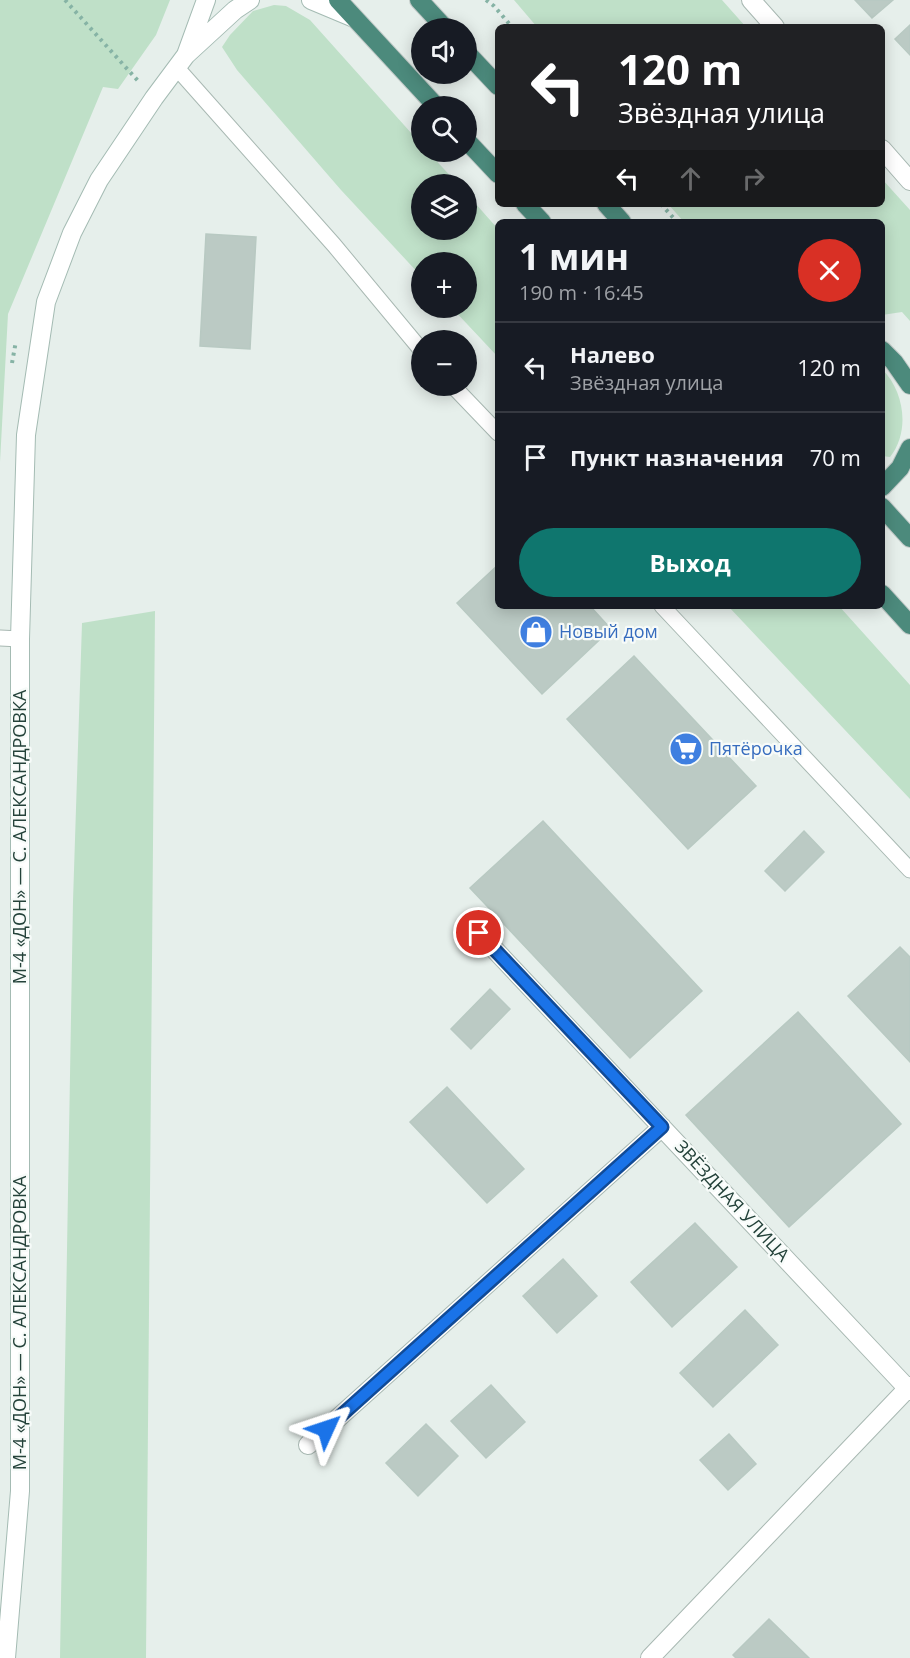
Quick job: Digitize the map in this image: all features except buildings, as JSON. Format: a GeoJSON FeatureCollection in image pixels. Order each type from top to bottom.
{"type":"FeatureCollection","features":[{"type":"Feature","properties":{"kind":"highway"},"geometry":{"type":"LineString","coordinates":[[338,0],[427,96]]}},
{"type":"Feature","properties":{"kind":"highway"},"geometry":{"type":"LineString","coordinates":[[419,0],[436,18]]}},
{"type":"Feature","properties":{"kind":"highway"},"geometry":{"type":"LineString","coordinates":[[477,64],[495,83]]}},
{"type":"Feature","properties":{"kind":"highway"},"geometry":{"type":"LineString","coordinates":[[477,152],[495,171]]}},
{"type":"Feature","properties":{"kind":"highway"},"geometry":{"type":"LineString","coordinates":[[528,207],[539,219]]}},
{"type":"Feature","properties":{"kind":"highway"},"geometry":{"type":"LineString","coordinates":[[609,207],[619,219]]}},
{"type":"Feature","properties":{"kind":"highway"},"geometry":{"type":"LineString","coordinates":[[885,353],[910,385]]}},
{"type":"Feature","properties":{"kind":"highway"},"geometry":{"type":"LineString","coordinates":[[885,484],[900,468],[910,448]]}},
{"type":"Feature","properties":{"kind":"highway"},"geometry":{"type":"LineString","coordinates":[[885,510],[910,538]]}},
{"type":"Feature","properties":{"kind":"highway"},"geometry":{"type":"LineString","coordinates":[[885,597],[910,625]]}},
{"type":"Feature","properties":{"kind":"main road","name":"М-4 «ДОН» — С. АЛЕКСАНДРОВКА"},"geometry":{"type":"LineString","coordinates":[[181,61],[206,0]]}},
{"type":"Feature","properties":{"kind":"main road","name":"М-4 «ДОН» — С. АЛЕКСАНДРОВКА"},"geometry":{"type":"LineString","coordinates":[[6,1658],[20,1491],[20,639],[26,435],[46,302],[72,233],[99,180],[181,61],[235,10],[250,0]]}},
{"type":"Feature","properties":{"kind":"main road"},"geometry":{"type":"LineString","coordinates":[[310,0],[354,18]]}},
{"type":"Feature","properties":{"kind":"main road"},"geometry":{"type":"LineString","coordinates":[[751,0],[772,24]]}},
{"type":"Feature","properties":{"kind":"main road"},"geometry":{"type":"LineString","coordinates":[[885,152],[910,181]]}},
{"type":"Feature","properties":{"kind":"main road","name":"ЗВЁЗДНАЯ УЛИЦА"},"geometry":{"type":"LineString","coordinates":[[479,933],[909,1388]]}},
{"type":"Feature","properties":{"kind":"main road"},"geometry":{"type":"LineString","coordinates":[[308,1445],[662,1127]]}},
{"type":"Feature","properties":{"kind":"main road"},"geometry":{"type":"LineString","coordinates":[[650,1658],[662,1650],[909,1388]]}},
{"type":"Feature","properties":{"kind":"lane"},"geometry":{"type":"LineString","coordinates":[[181,61],[411,338]]}},
{"type":"Feature","properties":{"kind":"lane"},"geometry":{"type":"LineString","coordinates":[[463,396],[495,430]]}},
{"type":"Feature","properties":{"kind":"lane"},"geometry":{"type":"LineString","coordinates":[[665,609],[910,870]]}},
{"type":"Feature","properties":{"kind":"lane"},"geometry":{"type":"LineString","coordinates":[[0,638],[20,639]]}},
{"type":"Feature","properties":{"kind":"path"},"geometry":{"type":"LineString","coordinates":[[65,0],[154,98]]}},
{"type":"Feature","properties":{"kind":"path"},"geometry":{"type":"LineString","coordinates":[[486,0],[509,24]]}},
{"type":"Feature","properties":{"kind":"path"},"geometry":{"type":"LineString","coordinates":[[494,6],[499,0]]}},
{"type":"Feature","properties":{"kind":"path"},"geometry":{"type":"LineString","coordinates":[[664,207],[674,219]]}},
{"type":"Feature","properties":{"kind":"green space"},"geometry":{"type":"Polygon","coordinates":[[[0,0],[170,0],[156,35],[118,89],[103,87],[8,314],[0,462],[0,0]]]}},
{"type":"Feature","properties":{"kind":"green space"},"geometry":{"type":"Polygon","coordinates":[[[514,0],[722,0],[743,24],[534,24],[514,0]]]}},
{"type":"Feature","properties":{"kind":"green space"},"geometry":{"type":"Polygon","coordinates":[[[274,5],[286,6],[310,20],[411,133],[411,162],[437,162],[449,174],[411,174],[411,240],[477,240],[477,205],[495,226],[495,354],[477,335],[477,330],[473,330],[461,318],[477,318],[477,252],[411,252],[411,265],[341,190],[237,70],[222,47],[253,11],[274,5]]]}},
{"type":"Feature","properties":{"kind":"green space"},"geometry":{"type":"Polygon","coordinates":[[[885,182],[910,210],[910,321],[902,312],[885,315],[885,219],[681,219],[671,207],[885,207],[885,182]]]}},
{"type":"Feature","properties":{"kind":"green space"},"geometry":{"type":"Polygon","coordinates":[[[885,372],[896,389],[902,412],[900,436],[890,457],[885,456],[885,372]]]}},
{"type":"Feature","properties":{"kind":"green space"},"geometry":{"type":"Polygon","coordinates":[[[731,609],[842,609],[910,685],[910,799],[731,609]]]}},
{"type":"Feature","properties":{"kind":"green space"},"geometry":{"type":"Polygon","coordinates":[[[155,611],[146,1658],[60,1658],[73,901],[82,623],[155,611]]]}},
{"type":"Feature","properties":{"kind":"place","name":"Новый дом"},"geometry":{"type":"Point","coordinates":[536,632]}},
{"type":"Feature","properties":{"kind":"place","name":"Пятёрочка"},"geometry":{"type":"Point","coordinates":[686,749]}},
{"type":"Feature","properties":{"kind":"route"},"geometry":{"type":"LineString","coordinates":[[326,1429],[662,1127],[479,933]]}}]}
